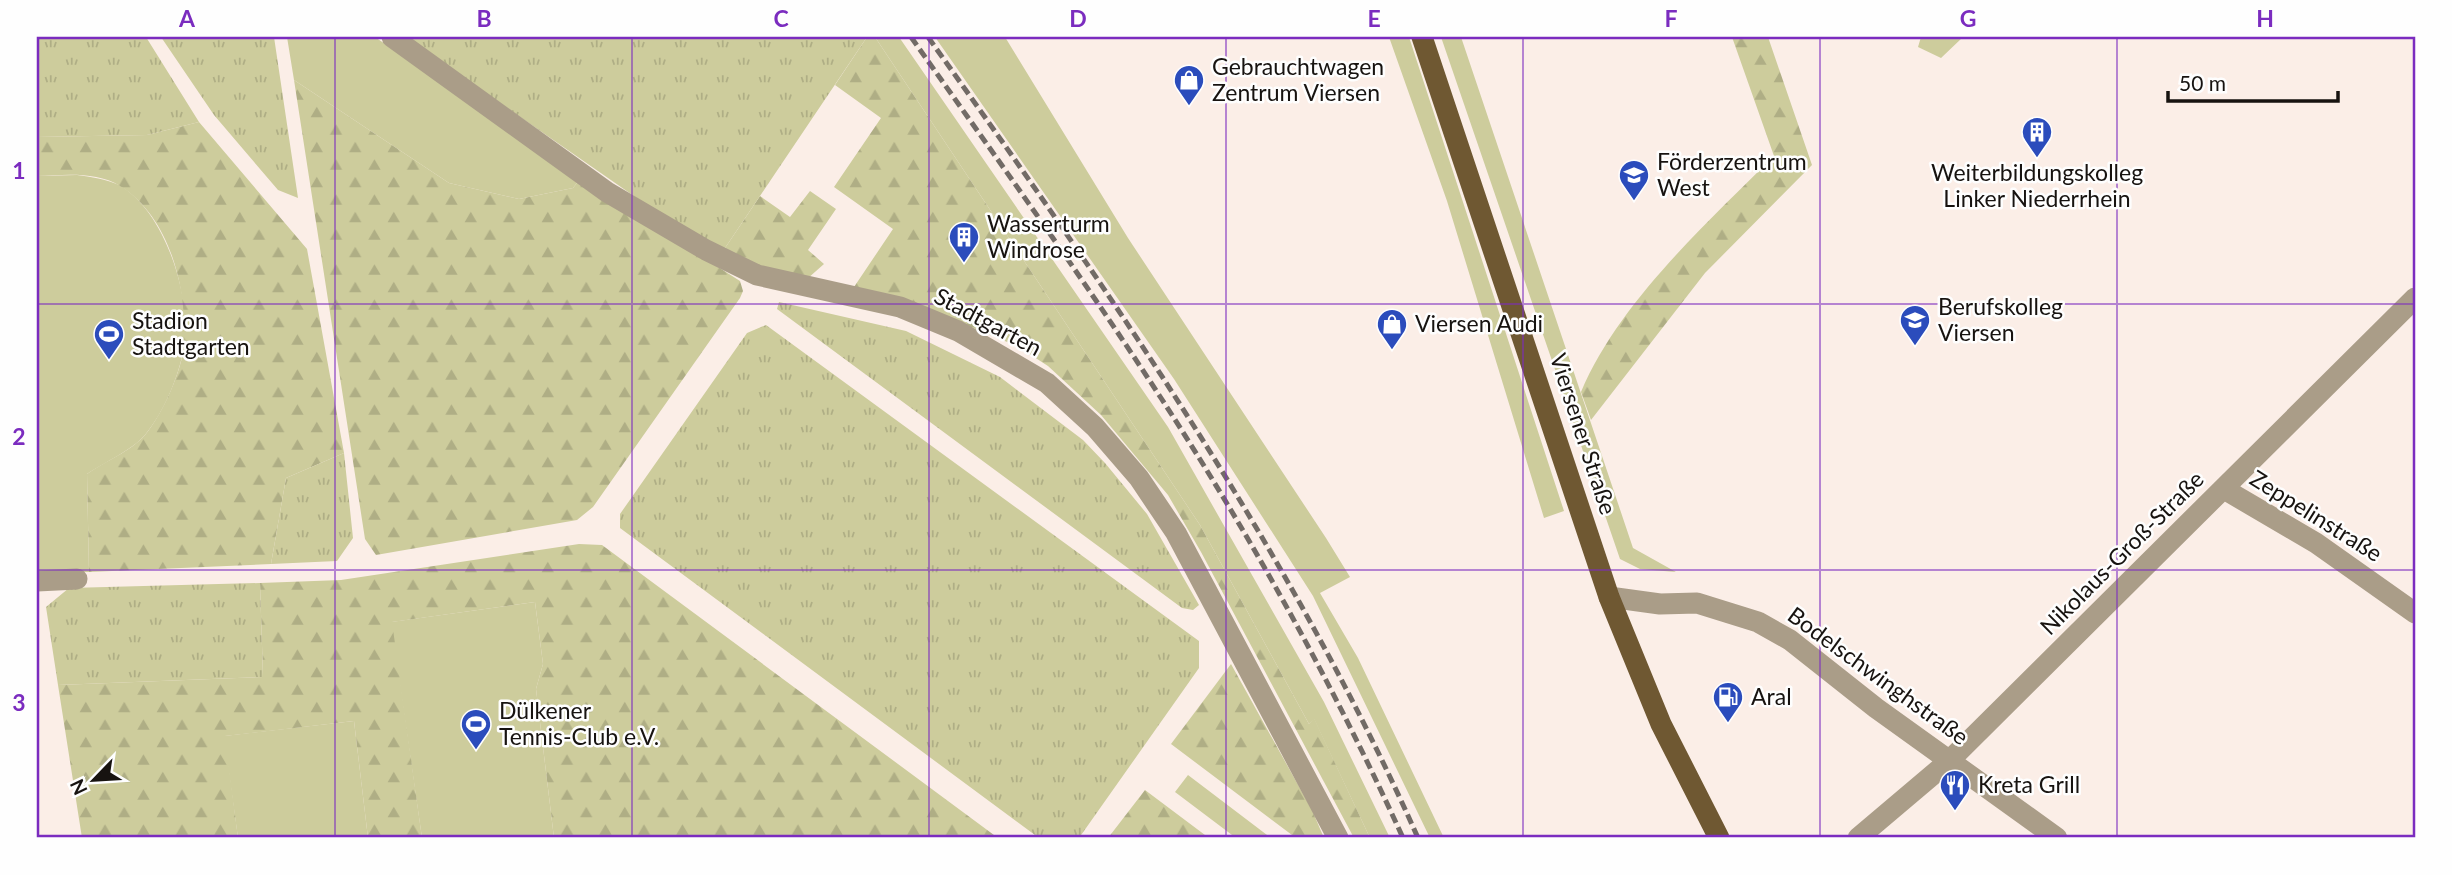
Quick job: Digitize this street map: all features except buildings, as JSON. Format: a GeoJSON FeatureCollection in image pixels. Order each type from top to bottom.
{"type":"FeatureCollection","features":[{"type":"Feature","properties":{"kind":"main road","name":"Viersener Straße"},"geometry":{"type":"LineString","coordinates":[[1422,37],[1609,597],[1661,724],[1719,838]]}},
{"type":"Feature","properties":{"kind":"street","name":"Stadtgarten"},"geometry":{"type":"LineString","coordinates":[[392,37],[607,192],[706,250],[757,275],[900,307],[958,331],[1047,383],[1095,427],[1139,478],[1176,533],[1338,838]]}},
{"type":"Feature","properties":{"kind":"street","name":"Nikolaus-Groß-Straße"},"geometry":{"type":"LineString","coordinates":[[1858,838],[1949,761],[2415,298]]}},
{"type":"Feature","properties":{"kind":"street","name":"Zeppelinstraße"},"geometry":{"type":"LineString","coordinates":[[2224,489],[2316,543],[2415,612]]}},
{"type":"Feature","properties":{"kind":"street"},"geometry":{"type":"LineString","coordinates":[[37,581],[76,579]]}},
{"type":"Feature","properties":{"kind":"street","name":"Bodelschwinghstraße"},"geometry":{"type":"LineString","coordinates":[[1609,597],[1660,604],[1697,603],[1758,622],[1790,640],[1949,761],[2057,838]]}},
{"type":"Feature","properties":{"kind":"green space"},"geometry":{"type":"Polygon","coordinates":[[[37,37],[146,37],[199,122],[147,135],[37,137],[37,37]]]}},
{"type":"Feature","properties":{"kind":"green space"},"geometry":{"type":"Polygon","coordinates":[[[161,37],[274,37],[298,198],[278,190],[214,115],[161,37]]]}},
{"type":"Feature","properties":{"kind":"green space"},"geometry":{"type":"Polygon","coordinates":[[[287,37],[375,37],[580,179],[573,188],[519,199],[449,183],[294,80],[287,37]]]}},
{"type":"Feature","properties":{"kind":"green space"},"geometry":{"type":"Polygon","coordinates":[[[405,37],[867,37],[723,251],[654,210],[405,37]]]}},
{"type":"Feature","properties":{"kind":"green space"},"geometry":{"type":"Polygon","coordinates":[[[867,37],[875,37],[1200,525],[1309,724],[1314,718],[1370,838],[1354,838],[1168,495],[1101,415],[1048,366],[1017,346],[900,298],[854,287],[893,229],[834,187],[881,118],[835,85],[867,37]]]}},
{"type":"Feature","properties":{"kind":"green space"},"geometry":{"type":"Polygon","coordinates":[[[875,37],[899,37],[1168,427],[1324,702],[1390,838],[1370,838],[1314,719],[1309,724],[1200,525],[875,37]]]}},
{"type":"Feature","properties":{"kind":"green space"},"geometry":{"type":"Polygon","coordinates":[[[935,37],[1005,37],[1128,238],[1326,538],[1350,577],[1320,593],[1358,658],[1444,838],[1430,838],[1313,596],[1174,379],[935,37]]]}},
{"type":"Feature","properties":{"kind":"green space"},"geometry":{"type":"Polygon","coordinates":[[[1389,37],[1409,37],[1564,511],[1544,518],[1447,201],[1389,37]]]}},
{"type":"Feature","properties":{"kind":"green space"},"geometry":{"type":"Polygon","coordinates":[[[1441,37],[1461,37],[1633,548],[1676,572],[1640,569],[1620,559],[1441,37]]]}},
{"type":"Feature","properties":{"kind":"green space"},"geometry":{"type":"Polygon","coordinates":[[[1732,37],[1768,37],[1812,165],[1705,273],[1591,420],[1581,392],[1597,359],[1618,327],[1666,266],[1774,156],[1732,37]]]}},
{"type":"Feature","properties":{"kind":"green space"},"geometry":{"type":"Polygon","coordinates":[[[1921,37],[1962,38],[1941,58],[1918,47],[1921,37]]]}},
{"type":"Feature","properties":{"kind":"green space"},"geometry":{"type":"Polygon","coordinates":[[[294,80],[449,183],[519,199],[573,188],[580,179],[740,281],[743,291],[740,298],[593,507],[577,520],[376,555],[365,539],[294,80]]]}},
{"type":"Feature","properties":{"kind":"green space"},"geometry":{"type":"Polygon","coordinates":[[[199,122],[307,249],[344,453],[286,478],[271,564],[89,572],[87,474],[139,441],[158,416],[176,378],[183,354],[182,300],[172,256],[163,235],[152,216],[137,199],[120,186],[101,178],[80,175],[37,176],[37,137],[147,135],[199,122]]]}},
{"type":"Feature","properties":{"kind":"green space","name":"Stadion Stadtgarten"},"geometry":{"type":"Polygon","coordinates":[[[77,175],[119,185],[135,197],[150,214],[172,257],[179,281],[184,304],[184,347],[170,393],[145,435],[126,451],[87,474],[89,572],[37,573],[37,176],[77,175]]]}},
{"type":"Feature","properties":{"kind":"green space"},"geometry":{"type":"Polygon","coordinates":[[[810,191],[836,209],[808,250],[824,264],[807,279],[758,269],[723,251],[760,196],[790,217],[810,191]]]}},
{"type":"Feature","properties":{"kind":"green space"},"geometry":{"type":"Polygon","coordinates":[[[779,302],[906,331],[1000,377],[1083,440],[1105,463],[1147,514],[1199,605],[1193,610],[1182,608],[777,309],[779,302]]]}},
{"type":"Feature","properties":{"kind":"green space"},"geometry":{"type":"Polygon","coordinates":[[[766,325],[1199,641],[1199,668],[1079,838],[1039,838],[620,528],[620,514],[747,333],[766,325]]]}},
{"type":"Feature","properties":{"kind":"green space"},"geometry":{"type":"Polygon","coordinates":[[[344,453],[353,538],[337,561],[271,564],[286,478],[344,453]]]}},
{"type":"Feature","properties":{"kind":"green space"},"geometry":{"type":"Polygon","coordinates":[[[579,544],[602,545],[998,838],[554,838],[536,689],[543,664],[535,602],[392,622],[422,838],[368,838],[354,721],[225,736],[238,838],[82,838],[58,685],[263,677],[260,583],[341,580],[579,544]]]}},
{"type":"Feature","properties":{"kind":"green space"},"geometry":{"type":"Polygon","coordinates":[[[260,583],[263,677],[58,685],[46,607],[69,588],[260,583]]]}},
{"type":"Feature","properties":{"kind":"green space","name":"Dülkener Tennis-Club e.V."},"geometry":{"type":"Polygon","coordinates":[[[535,602],[543,664],[536,689],[554,838],[422,838],[391,622],[535,602]]]}},
{"type":"Feature","properties":{"kind":"green space"},"geometry":{"type":"Polygon","coordinates":[[[1231,664],[1312,810],[1324,838],[1296,838],[1171,744],[1231,664]]]}},
{"type":"Feature","properties":{"kind":"green space"},"geometry":{"type":"Polygon","coordinates":[[[354,721],[368,838],[238,838],[224,736],[354,721]]]}},
{"type":"Feature","properties":{"kind":"green space"},"geometry":{"type":"Polygon","coordinates":[[[1188,775],[1271,838],[1236,838],[1175,792],[1188,775]]]}},
{"type":"Feature","properties":{"kind":"green space"},"geometry":{"type":"Polygon","coordinates":[[[1145,790],[1209,838],[1108,838],[1145,790]]]}},
{"type":"Feature","properties":{"kind":"railway"},"geometry":{"type":"LineString","coordinates":[[911,37],[1100,306],[1195,451],[1320,669],[1403,838]]}},
{"type":"Feature","properties":{"kind":"railway"},"geometry":{"type":"LineString","coordinates":[[928,37],[1129,326],[1255,525],[1368,732],[1418,838]]}},
{"type":"Feature","properties":{"kind":"place","name":"Gebrauchtwagen Zentrum Viersen"},"geometry":{"type":"Point","coordinates":[1189,107]}},
{"type":"Feature","properties":{"kind":"place","name":"Weiterbildungskolleg Linker Niederrhein"},"geometry":{"type":"Point","coordinates":[2037,159]}},
{"type":"Feature","properties":{"kind":"place","name":"Förderzentrum West"},"geometry":{"type":"Point","coordinates":[1634,202]}},
{"type":"Feature","properties":{"kind":"place","name":"Wasserturm Windrose"},"geometry":{"type":"Point","coordinates":[964,264]}},
{"type":"Feature","properties":{"kind":"place","name":"Berufskolleg Viersen"},"geometry":{"type":"Point","coordinates":[1915,347]}},
{"type":"Feature","properties":{"kind":"place","name":"Viersen Audi"},"geometry":{"type":"Point","coordinates":[1392,351]}},
{"type":"Feature","properties":{"kind":"place","name":"Stadion Stadtgarten"},"geometry":{"type":"Point","coordinates":[109,361]}},
{"type":"Feature","properties":{"kind":"place","name":"Aral"},"geometry":{"type":"Point","coordinates":[1728,724]}},
{"type":"Feature","properties":{"kind":"place","name":"Dülkener Tennis-Club e.V."},"geometry":{"type":"Point","coordinates":[476,751]}},
{"type":"Feature","properties":{"kind":"place","name":"Kreta Grill"},"geometry":{"type":"Point","coordinates":[1955,812]}}]}
